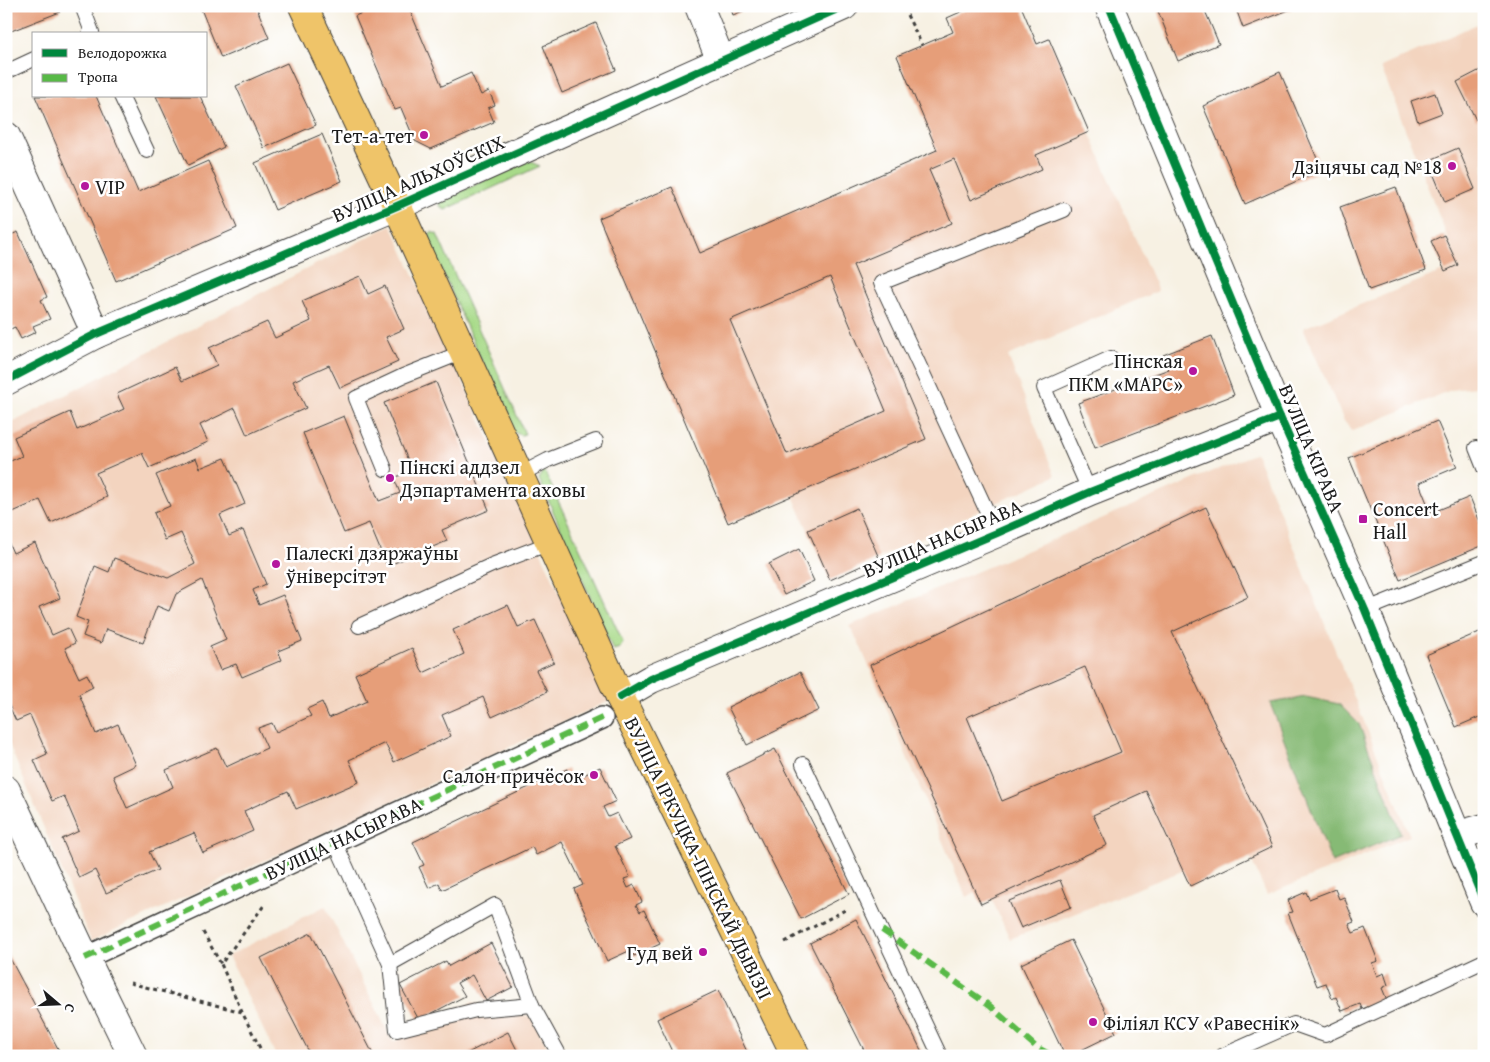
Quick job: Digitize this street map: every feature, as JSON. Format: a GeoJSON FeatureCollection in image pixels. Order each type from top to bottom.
{"type":"FeatureCollection","features":[{"type":"Feature","properties":{"kind":"main road","name":"ВУЛІЦА ІРКУЦКА-ПІНСКАЙ ДЫВІЗІІ"},"geometry":{"type":"LineString","coordinates":[[303,6],[464,352],[620,697],[796,1056]]}},
{"type":"Feature","properties":{"kind":"street"},"geometry":{"type":"LineString","coordinates":[[699,6],[721,61]]}},
{"type":"Feature","properties":{"kind":"street","name":"ВУЛІЦА АЛЬХОЎСКІХ"},"geometry":{"type":"LineString","coordinates":[[6,380],[96,334],[397,206],[844,6]]}},
{"type":"Feature","properties":{"kind":"street","name":"ВУЛІЦА КІРАВА"},"geometry":{"type":"LineString","coordinates":[[1110,6],[1280,417],[1365,610],[1484,902]]}},
{"type":"Feature","properties":{"kind":"street"},"geometry":{"type":"LineString","coordinates":[[6,136],[96,334]]}},
{"type":"Feature","properties":{"kind":"street","name":"ВУЛІЦА НАСЫРАВА"},"geometry":{"type":"LineString","coordinates":[[620,697],[651,679],[997,534],[1090,492],[1280,417]]}},
{"type":"Feature","properties":{"kind":"street","name":"ВУЛІЦА НАСЫРАВА"},"geometry":{"type":"LineString","coordinates":[[92,955],[602,718]]}},
{"type":"Feature","properties":{"kind":"street"},"geometry":{"type":"LineString","coordinates":[[6,790],[92,955],[133,1056]]}},
{"type":"Feature","properties":{"kind":"street"},"geometry":{"type":"LineString","coordinates":[[1458,835],[1484,828]]}},
{"type":"Feature","properties":{"kind":"lane"},"geometry":{"type":"LineString","coordinates":[[82,6],[91,32]]}},
{"type":"Feature","properties":{"kind":"lane"},"geometry":{"type":"LineString","coordinates":[[6,72],[32,60]]}},
{"type":"Feature","properties":{"kind":"lane"},"geometry":{"type":"LineString","coordinates":[[122,98],[147,152]]}},
{"type":"Feature","properties":{"kind":"lane"},"geometry":{"type":"LineString","coordinates":[[997,534],[882,283],[1064,210]]}},
{"type":"Feature","properties":{"kind":"lane"},"geometry":{"type":"LineString","coordinates":[[385,469],[356,398],[403,376],[464,352]]}},
{"type":"Feature","properties":{"kind":"lane"},"geometry":{"type":"LineString","coordinates":[[1090,492],[1044,388],[1111,358]]}},
{"type":"Feature","properties":{"kind":"lane"},"geometry":{"type":"LineString","coordinates":[[519,475],[548,460],[596,441]]}},
{"type":"Feature","properties":{"kind":"lane"},"geometry":{"type":"LineString","coordinates":[[1476,448],[1484,468]]}},
{"type":"Feature","properties":{"kind":"lane"},"geometry":{"type":"LineString","coordinates":[[359,626],[492,565],[526,551],[550,544]]}},
{"type":"Feature","properties":{"kind":"lane"},"geometry":{"type":"LineString","coordinates":[[1365,610],[1484,562]]}},
{"type":"Feature","properties":{"kind":"lane"},"geometry":{"type":"LineString","coordinates":[[803,764],[940,1056]]}},
{"type":"Feature","properties":{"kind":"lane"},"geometry":{"type":"LineString","coordinates":[[335,842],[390,964],[398,1030],[476,1010],[532,1005]]}},
{"type":"Feature","properties":{"kind":"lane"},"geometry":{"type":"LineString","coordinates":[[390,964],[495,905],[532,1005],[560,1056]]}},
{"type":"Feature","properties":{"kind":"lane"},"geometry":{"type":"LineString","coordinates":[[1222,1056],[1294,1024],[1325,1035],[1484,961]]}},
{"type":"Feature","properties":{"kind":"path"},"geometry":{"type":"LineString","coordinates":[[907,15],[922,45]]}},
{"type":"Feature","properties":{"kind":"path"},"geometry":{"type":"LineString","coordinates":[[785,942],[867,899]]}},
{"type":"Feature","properties":{"kind":"path"},"geometry":{"type":"LineString","coordinates":[[221,964],[268,900]]}},
{"type":"Feature","properties":{"kind":"path"},"geometry":{"type":"LineString","coordinates":[[189,909],[221,964],[264,1056]]}},
{"type":"Feature","properties":{"kind":"path"},"geometry":{"type":"LineString","coordinates":[[92,955],[125,981],[242,1012]]}},
{"type":"Feature","properties":{"kind":"shaded area"},"geometry":{"type":"Polygon","coordinates":[[[974,6],[1037,44],[1049,39],[1158,291],[1008,356],[1055,476],[830,580],[793,496],[728,523],[599,218],[672,187],[700,253],[936,150],[897,56],[953,32],[947,18],[974,6]]]}},
{"type":"Feature","properties":{"kind":"shaded area","name":"Дзіцячы сад №18"},"geometry":{"type":"Polygon","coordinates":[[[1484,21],[1484,386],[1451,390],[1352,431],[1344,421],[1303,328],[1458,265],[1381,67],[1484,21]]]}},
{"type":"Feature","properties":{"kind":"shaded area","name":"Палескі дзяржаўны ўніверсітэт"},"geometry":{"type":"Polygon","coordinates":[[[391,225],[609,701],[91,941],[6,737],[6,426],[391,225]]]}},
{"type":"Feature","properties":{"kind":"shaded area"},"geometry":{"type":"Polygon","coordinates":[[[1256,453],[1410,836],[1267,895],[1245,846],[1010,939],[986,887],[966,897],[859,643],[849,626],[1256,453]]]}},
{"type":"Feature","properties":{"kind":"shaded area"},"geometry":{"type":"Polygon","coordinates":[[[325,906],[393,1042],[473,1002],[531,1017],[552,1056],[276,1056],[228,956],[325,906]]]}},
{"type":"Feature","properties":{"kind":"green space"},"geometry":{"type":"Polygon","coordinates":[[[528,161],[540,166],[445,210],[440,206],[440,201],[528,161]]]}},
{"type":"Feature","properties":{"kind":"green space"},"geometry":{"type":"Polygon","coordinates":[[[431,232],[437,234],[525,434],[521,435],[513,432],[427,237],[431,232]]]}},
{"type":"Feature","properties":{"kind":"green space"},"geometry":{"type":"Polygon","coordinates":[[[544,470],[623,642],[620,648],[613,650],[539,479],[544,470]]]}},
{"type":"Feature","properties":{"kind":"green space"},"geometry":{"type":"Polygon","coordinates":[[[1306,697],[1339,704],[1359,724],[1401,834],[1332,863],[1270,703],[1306,697]]]}},
{"type":"Feature","properties":{"kind":"building"},"geometry":{"type":"Polygon","coordinates":[[[6,6],[58,6],[60,12],[6,33],[6,6]]]}},
{"type":"Feature","properties":{"kind":"building"},"geometry":{"type":"Polygon","coordinates":[[[206,6],[256,6],[269,38],[221,58],[201,9],[206,6]]]}},
{"type":"Feature","properties":{"kind":"building"},"geometry":{"type":"Polygon","coordinates":[[[378,6],[408,6],[442,86],[471,73],[481,95],[489,91],[495,105],[488,108],[494,122],[431,149],[415,141],[401,108],[395,110],[355,16],[378,6]]]}},
{"type":"Feature","properties":{"kind":"building"},"geometry":{"type":"Polygon","coordinates":[[[730,6],[755,6],[733,15],[730,6]]]}},
{"type":"Feature","properties":{"kind":"building"},"geometry":{"type":"Polygon","coordinates":[[[974,6],[1021,6],[1037,44],[1049,39],[1089,132],[1036,155],[1042,169],[971,200],[954,159],[929,170],[952,223],[853,265],[926,439],[728,523],[599,218],[672,187],[700,253],[937,150],[897,56],[953,32],[947,18],[974,6]],[[830,277],[730,320],[787,454],[886,411],[830,277]]]}},
{"type":"Feature","properties":{"kind":"building"},"geometry":{"type":"Polygon","coordinates":[[[1156,6],[1203,6],[1219,44],[1178,61],[1156,6]]]}},
{"type":"Feature","properties":{"kind":"building"},"geometry":{"type":"Polygon","coordinates":[[[1235,6],[1299,6],[1243,28],[1235,6]]]}},
{"type":"Feature","properties":{"kind":"building"},"geometry":{"type":"Polygon","coordinates":[[[596,23],[616,70],[562,93],[543,46],[596,23]]]}},
{"type":"Feature","properties":{"kind":"building"},"geometry":{"type":"Polygon","coordinates":[[[287,63],[316,125],[264,148],[236,86],[287,63]]]}},
{"type":"Feature","properties":{"kind":"building"},"geometry":{"type":"Polygon","coordinates":[[[1484,68],[1484,116],[1476,120],[1457,82],[1484,68]]]}},
{"type":"Feature","properties":{"kind":"building"},"geometry":{"type":"Polygon","coordinates":[[[1280,72],[1322,170],[1245,204],[1203,106],[1280,72]]]}},
{"type":"Feature","properties":{"kind":"building"},"geometry":{"type":"Polygon","coordinates":[[[1435,93],[1442,113],[1418,122],[1411,101],[1435,93]]]}},
{"type":"Feature","properties":{"kind":"building"},"geometry":{"type":"Polygon","coordinates":[[[36,98],[97,98],[138,192],[208,161],[237,228],[116,281],[36,98]]]}},
{"type":"Feature","properties":{"kind":"building"},"geometry":{"type":"Polygon","coordinates":[[[157,98],[201,98],[224,147],[188,165],[157,98]]]}},
{"type":"Feature","properties":{"kind":"building"},"geometry":{"type":"Polygon","coordinates":[[[322,134],[342,181],[275,210],[255,163],[322,134]]]}},
{"type":"Feature","properties":{"kind":"building"},"geometry":{"type":"Polygon","coordinates":[[[1458,148],[1475,189],[1445,202],[1428,161],[1458,148]]]}},
{"type":"Feature","properties":{"kind":"building"},"geometry":{"type":"Polygon","coordinates":[[[1396,187],[1426,270],[1369,290],[1340,207],[1396,187]]]}},
{"type":"Feature","properties":{"kind":"building"},"geometry":{"type":"Polygon","coordinates":[[[6,232],[8,236],[18,232],[47,297],[41,300],[50,319],[33,326],[36,332],[21,339],[15,327],[6,331],[6,232]]]}},
{"type":"Feature","properties":{"kind":"building"},"geometry":{"type":"Polygon","coordinates":[[[1444,235],[1458,265],[1445,271],[1431,241],[1444,235]]]}},
{"type":"Feature","properties":{"kind":"building"},"geometry":{"type":"Polygon","coordinates":[[[360,276],[368,294],[385,286],[404,329],[386,337],[398,362],[340,388],[329,365],[293,381],[306,408],[247,435],[235,408],[200,425],[208,442],[149,468],[142,453],[96,473],[107,497],[51,523],[40,500],[6,515],[6,463],[22,456],[14,437],[70,412],[77,430],[124,409],[117,394],[175,367],[182,381],[217,365],[209,348],[267,322],[275,338],[311,321],[302,301],[360,276]]]}},
{"type":"Feature","properties":{"kind":"building"},"geometry":{"type":"Polygon","coordinates":[[[1212,336],[1234,395],[1095,448],[1078,403],[1169,369],[1163,355],[1212,336]]]}},
{"type":"Feature","properties":{"kind":"building"},"geometry":{"type":"Polygon","coordinates":[[[436,382],[489,510],[442,530],[447,541],[387,566],[369,523],[344,533],[303,433],[344,416],[379,501],[400,493],[394,478],[412,470],[384,403],[436,382]]]}},
{"type":"Feature","properties":{"kind":"building"},"geometry":{"type":"Polygon","coordinates":[[[1437,421],[1457,467],[1419,483],[1431,513],[1470,497],[1484,532],[1484,545],[1400,580],[1349,458],[1437,421]]]}},
{"type":"Feature","properties":{"kind":"building"},"geometry":{"type":"Polygon","coordinates":[[[196,458],[200,468],[225,458],[245,504],[220,515],[229,536],[243,530],[266,584],[253,590],[259,605],[283,595],[302,641],[278,651],[282,660],[242,677],[236,664],[220,670],[210,647],[226,640],[202,580],[176,594],[169,611],[157,606],[143,643],[106,629],[101,643],[83,636],[88,622],[76,617],[95,566],[109,572],[114,558],[168,578],[195,564],[181,533],[165,540],[154,513],[170,506],[156,475],[196,458]]]}},
{"type":"Feature","properties":{"kind":"building"},"geometry":{"type":"Polygon","coordinates":[[[1206,507],[1248,597],[1172,632],[1272,847],[1190,886],[1146,791],[1093,815],[1107,845],[981,904],[870,665],[1206,507]],[[1085,667],[967,717],[1002,801],[1121,752],[1085,667]]]}},
{"type":"Feature","properties":{"kind":"building"},"geometry":{"type":"Polygon","coordinates":[[[857,508],[879,558],[830,580],[808,530],[857,508]]]}},
{"type":"Feature","properties":{"kind":"building"},"geometry":{"type":"Polygon","coordinates":[[[6,537],[13,553],[35,543],[60,598],[39,607],[52,635],[68,628],[75,643],[65,648],[79,678],[87,674],[93,687],[79,694],[96,734],[118,724],[136,765],[113,776],[127,808],[173,787],[166,770],[217,748],[226,767],[267,748],[258,728],[272,723],[276,732],[311,716],[307,709],[322,702],[329,718],[367,701],[355,674],[412,648],[423,673],[464,654],[453,630],[508,605],[518,627],[535,620],[554,662],[536,670],[547,692],[492,717],[483,697],[442,715],[451,736],[394,762],[385,743],[349,760],[359,782],[296,809],[288,791],[244,811],[253,831],[203,853],[194,833],[149,852],[158,870],[106,893],[95,870],[79,878],[62,839],[79,831],[64,796],[52,801],[34,760],[47,754],[30,715],[16,721],[6,699],[6,537]]]}},
{"type":"Feature","properties":{"kind":"building"},"geometry":{"type":"Polygon","coordinates":[[[799,549],[814,581],[784,595],[769,564],[799,549]]]}},
{"type":"Feature","properties":{"kind":"building"},"geometry":{"type":"Polygon","coordinates":[[[1484,630],[1484,715],[1456,727],[1426,655],[1484,630]]]}},
{"type":"Feature","properties":{"kind":"building"},"geometry":{"type":"Polygon","coordinates":[[[800,672],[819,710],[747,745],[728,707],[800,672]]]}},
{"type":"Feature","properties":{"kind":"building"},"geometry":{"type":"Polygon","coordinates":[[[775,749],[849,894],[801,919],[727,773],[775,749]]]}},
{"type":"Feature","properties":{"kind":"building"},"geometry":{"type":"Polygon","coordinates":[[[600,767],[616,801],[603,807],[608,817],[617,813],[630,839],[615,846],[630,877],[624,879],[628,888],[634,885],[642,902],[636,905],[640,912],[644,910],[660,944],[634,956],[631,950],[607,961],[574,889],[583,885],[562,842],[536,855],[532,847],[442,890],[439,883],[429,888],[419,867],[424,865],[413,842],[567,769],[572,781],[600,767]]]}},
{"type":"Feature","properties":{"kind":"building"},"geometry":{"type":"Polygon","coordinates":[[[1060,880],[1071,907],[1021,928],[1009,901],[1060,880]]]}},
{"type":"Feature","properties":{"kind":"building"},"geometry":{"type":"Polygon","coordinates":[[[1335,889],[1339,899],[1344,897],[1354,922],[1349,924],[1353,933],[1365,928],[1378,961],[1372,963],[1377,976],[1384,973],[1388,985],[1382,988],[1387,1000],[1362,1009],[1360,1004],[1342,1011],[1336,997],[1332,999],[1326,983],[1317,986],[1288,913],[1293,912],[1288,900],[1306,892],[1309,899],[1335,889]]]}},
{"type":"Feature","properties":{"kind":"building"},"geometry":{"type":"Polygon","coordinates":[[[856,919],[924,1056],[867,1056],[810,943],[856,919]]]}},
{"type":"Feature","properties":{"kind":"building"},"geometry":{"type":"Polygon","coordinates":[[[311,933],[374,1056],[311,1056],[261,958],[311,933]]]}},
{"type":"Feature","properties":{"kind":"building"},"geometry":{"type":"Polygon","coordinates":[[[1071,940],[1116,1033],[1069,1056],[1065,1056],[1021,964],[1071,940]]]}},
{"type":"Feature","properties":{"kind":"building"},"geometry":{"type":"Polygon","coordinates":[[[491,943],[513,987],[486,1001],[472,975],[457,983],[465,996],[419,1020],[400,985],[446,961],[449,966],[491,943]]]}},
{"type":"Feature","properties":{"kind":"building"},"geometry":{"type":"Polygon","coordinates":[[[6,951],[62,1056],[6,1056],[6,951]]]}},
{"type":"Feature","properties":{"kind":"building"},"geometry":{"type":"Polygon","coordinates":[[[718,990],[749,1056],[674,1056],[657,1019],[718,990]]]}},
{"type":"Feature","properties":{"kind":"building"},"geometry":{"type":"Polygon","coordinates":[[[508,1032],[520,1056],[462,1056],[508,1032]]]}},
{"type":"Feature","properties":{"kind":"marked path"},"geometry":{"type":"LineString","coordinates":[[85,958],[602,718]]}},
{"type":"Feature","properties":{"kind":"marked path"},"geometry":{"type":"LineString","coordinates":[[882,930],[990,1006],[1036,1047],[1053,1056]]}},
{"type":"Feature","properties":{"kind":"cycle path"},"geometry":{"type":"LineString","coordinates":[[6,381],[96,334],[397,206],[844,6]]}},
{"type":"Feature","properties":{"kind":"cycle path"},"geometry":{"type":"LineString","coordinates":[[1109,6],[1280,417],[1365,610],[1484,902]]}},
{"type":"Feature","properties":{"kind":"cycle path"},"geometry":{"type":"LineString","coordinates":[[620,697],[651,679],[1090,492],[1280,417]]}},
{"type":"Feature","properties":{"kind":"place","name":"Тет-а-тет"},"geometry":{"type":"Point","coordinates":[424,135]}},
{"type":"Feature","properties":{"kind":"place","name":"Дзіцячы сад №18"},"geometry":{"type":"Point","coordinates":[1452,166]}},
{"type":"Feature","properties":{"kind":"place","name":"VIP"},"geometry":{"type":"Point","coordinates":[85,186]}},
{"type":"Feature","properties":{"kind":"place","name":"Пінская ПКМ «МАРС»"},"geometry":{"type":"Point","coordinates":[1193,371]}},
{"type":"Feature","properties":{"kind":"place","name":"Пінскі аддзел Дэпартамента аховы"},"geometry":{"type":"Point","coordinates":[390,478]}},
{"type":"Feature","properties":{"kind":"place","name":"Concert Hall"},"geometry":{"type":"Point","coordinates":[1363,519]}},
{"type":"Feature","properties":{"kind":"place","name":"Палескі дзяржаўны ўніверсітэт"},"geometry":{"type":"Point","coordinates":[276,564]}},
{"type":"Feature","properties":{"kind":"place","name":"Салон причёсок"},"geometry":{"type":"Point","coordinates":[594,775]}},
{"type":"Feature","properties":{"kind":"place","name":"Гуд вей"},"geometry":{"type":"Point","coordinates":[703,952]}},
{"type":"Feature","properties":{"kind":"place","name":"Філіял КСУ «Равеснік»"},"geometry":{"type":"Point","coordinates":[1093,1022]}}]}
